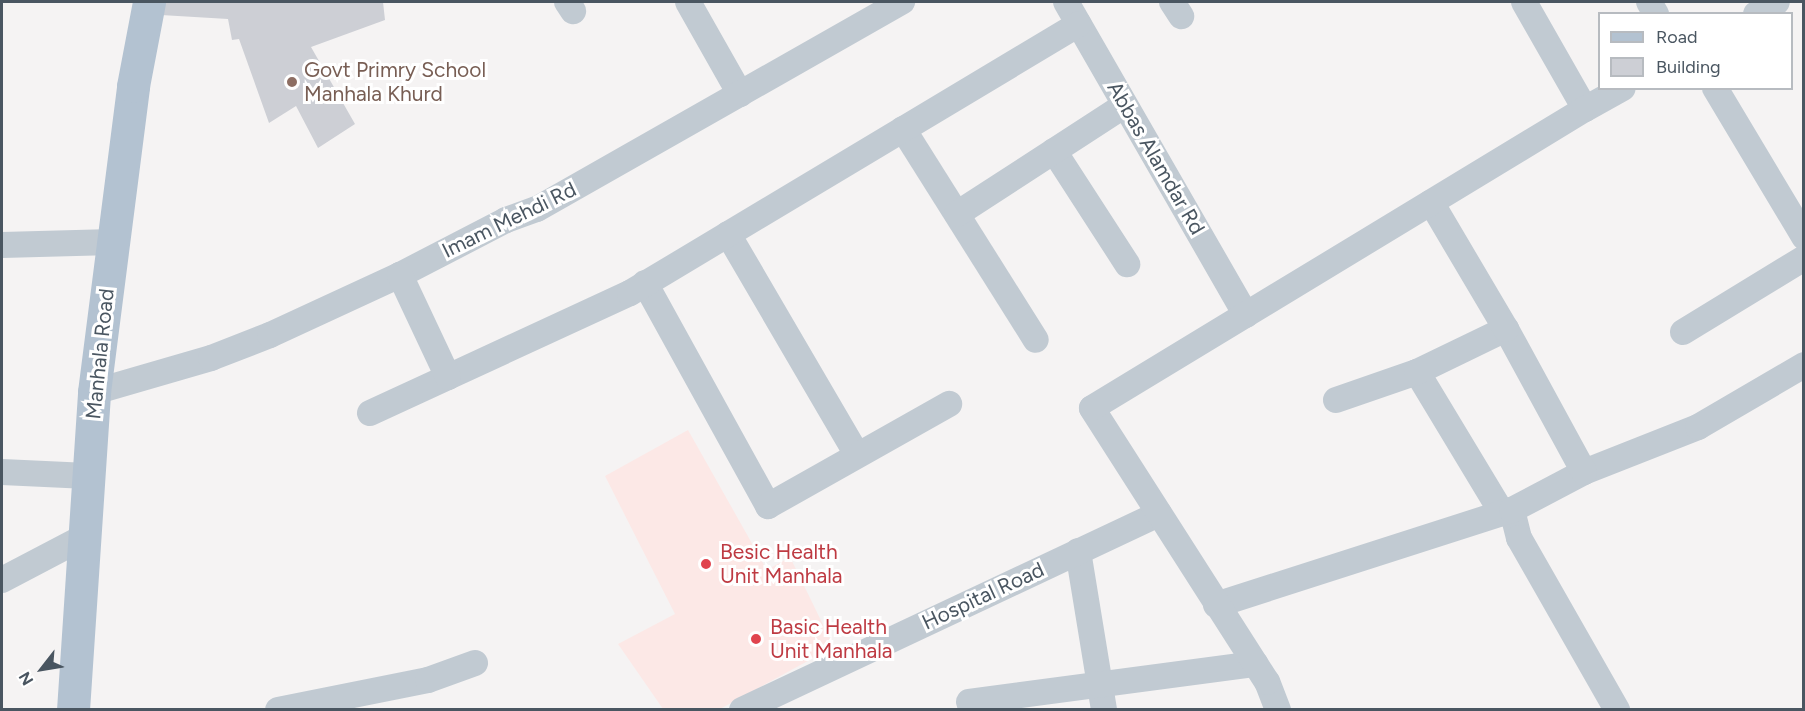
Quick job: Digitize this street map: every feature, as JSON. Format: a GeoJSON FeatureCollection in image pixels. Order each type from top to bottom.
{"type":"FeatureCollection","features":[{"type":"Feature","properties":{"kind":"main road","name":"Manhala Road"},"geometry":{"type":"LineString","coordinates":[[73,710],[94,392],[133,86],[149,2]]}},
{"type":"Feature","properties":{"kind":"street"},"geometry":{"type":"LineString","coordinates":[[688,2],[740,94]]}},
{"type":"Feature","properties":{"kind":"street","name":"Imam Mehdi Rd"},"geometry":{"type":"LineString","coordinates":[[94,392],[221,354],[270,335],[400,275],[506,220],[537,209],[902,2]]}},
{"type":"Feature","properties":{"kind":"street","name":"Abbas Alamdar Rd"},"geometry":{"type":"LineString","coordinates":[[1066,2],[1246,315]]}},
{"type":"Feature","properties":{"kind":"street"},"geometry":{"type":"LineString","coordinates":[[1524,2],[1585,109]]}},
{"type":"Feature","properties":{"kind":"street"},"geometry":{"type":"LineString","coordinates":[[1760,12],[1777,2]]}},
{"type":"Feature","properties":{"kind":"street"},"geometry":{"type":"LineString","coordinates":[[370,413],[645,283],[1079,24]]}},
{"type":"Feature","properties":{"kind":"street"},"geometry":{"type":"LineString","coordinates":[[1278,710],[1267,682],[1092,408],[1619,90]]}},
{"type":"Feature","properties":{"kind":"street"},"geometry":{"type":"LineString","coordinates":[[1716,90],[1803,237]]}},
{"type":"Feature","properties":{"kind":"street"},"geometry":{"type":"LineString","coordinates":[[957,214],[1125,105]]}},
{"type":"Feature","properties":{"kind":"street"},"geometry":{"type":"LineString","coordinates":[[903,129],[1036,340]]}},
{"type":"Feature","properties":{"kind":"street"},"geometry":{"type":"LineString","coordinates":[[1054,151],[1127,264]]}},
{"type":"Feature","properties":{"kind":"street"},"geometry":{"type":"LineString","coordinates":[[1431,202],[1506,329],[1584,472]]}},
{"type":"Feature","properties":{"kind":"street"},"geometry":{"type":"LineString","coordinates":[[728,234],[857,455]]}},
{"type":"Feature","properties":{"kind":"street"},"geometry":{"type":"LineString","coordinates":[[2,245],[113,242]]}},
{"type":"Feature","properties":{"kind":"street"},"geometry":{"type":"LineString","coordinates":[[1683,332],[1803,258]]}},
{"type":"Feature","properties":{"kind":"street"},"geometry":{"type":"LineString","coordinates":[[400,275],[448,377]]}},
{"type":"Feature","properties":{"kind":"street"},"geometry":{"type":"LineString","coordinates":[[645,283],[768,506],[949,404]]}},
{"type":"Feature","properties":{"kind":"street"},"geometry":{"type":"LineString","coordinates":[[1336,400],[1417,372],[1506,329]]}},
{"type":"Feature","properties":{"kind":"street"},"geometry":{"type":"LineString","coordinates":[[1216,605],[1507,511],[1584,472],[1698,427],[1803,365]]}},
{"type":"Feature","properties":{"kind":"street"},"geometry":{"type":"LineString","coordinates":[[1417,372],[1507,511],[1519,538],[1617,710]]}},
{"type":"Feature","properties":{"kind":"street"},"geometry":{"type":"LineString","coordinates":[[2,472],[88,476]]}},
{"type":"Feature","properties":{"kind":"street","name":"Hospital Road"},"geometry":{"type":"LineString","coordinates":[[742,710],[1159,514]]}},
{"type":"Feature","properties":{"kind":"street"},"geometry":{"type":"LineString","coordinates":[[2,580],[84,537]]}},
{"type":"Feature","properties":{"kind":"street"},"geometry":{"type":"LineString","coordinates":[[1078,551],[1102,697]]}},
{"type":"Feature","properties":{"kind":"street"},"geometry":{"type":"LineString","coordinates":[[278,710],[428,680],[475,663]]}},
{"type":"Feature","properties":{"kind":"street"},"geometry":{"type":"LineString","coordinates":[[969,702],[1102,697],[1255,664]]}},
{"type":"Feature","properties":{"kind":"shaded area","name":"Besic Health Unit Manhala"},"geometry":{"type":"Polygon","coordinates":[[[688,430],[767,570],[790,557],[831,641],[826,651],[720,709],[663,709],[618,644],[675,614],[605,476],[688,430]]]}},
{"type":"Feature","properties":{"kind":"building","name":"Govt Primry School Manhala Khurd"},"geometry":{"type":"Polygon","coordinates":[[[164,2],[383,2],[385,20],[311,47],[355,124],[318,148],[296,106],[269,123],[239,39],[232,40],[228,19],[161,15],[164,2]]]}},
{"type":"Feature","properties":{"kind":"place","name":"Govt Primry School Manhala Khurd"},"geometry":{"type":"Point","coordinates":[292,82]}},
{"type":"Feature","properties":{"kind":"place","name":"Besic Health Unit Manhala"},"geometry":{"type":"Point","coordinates":[706,564]}},
{"type":"Feature","properties":{"kind":"place","name":"Basic Health Unit Manhala"},"geometry":{"type":"Point","coordinates":[756,639]}}]}
